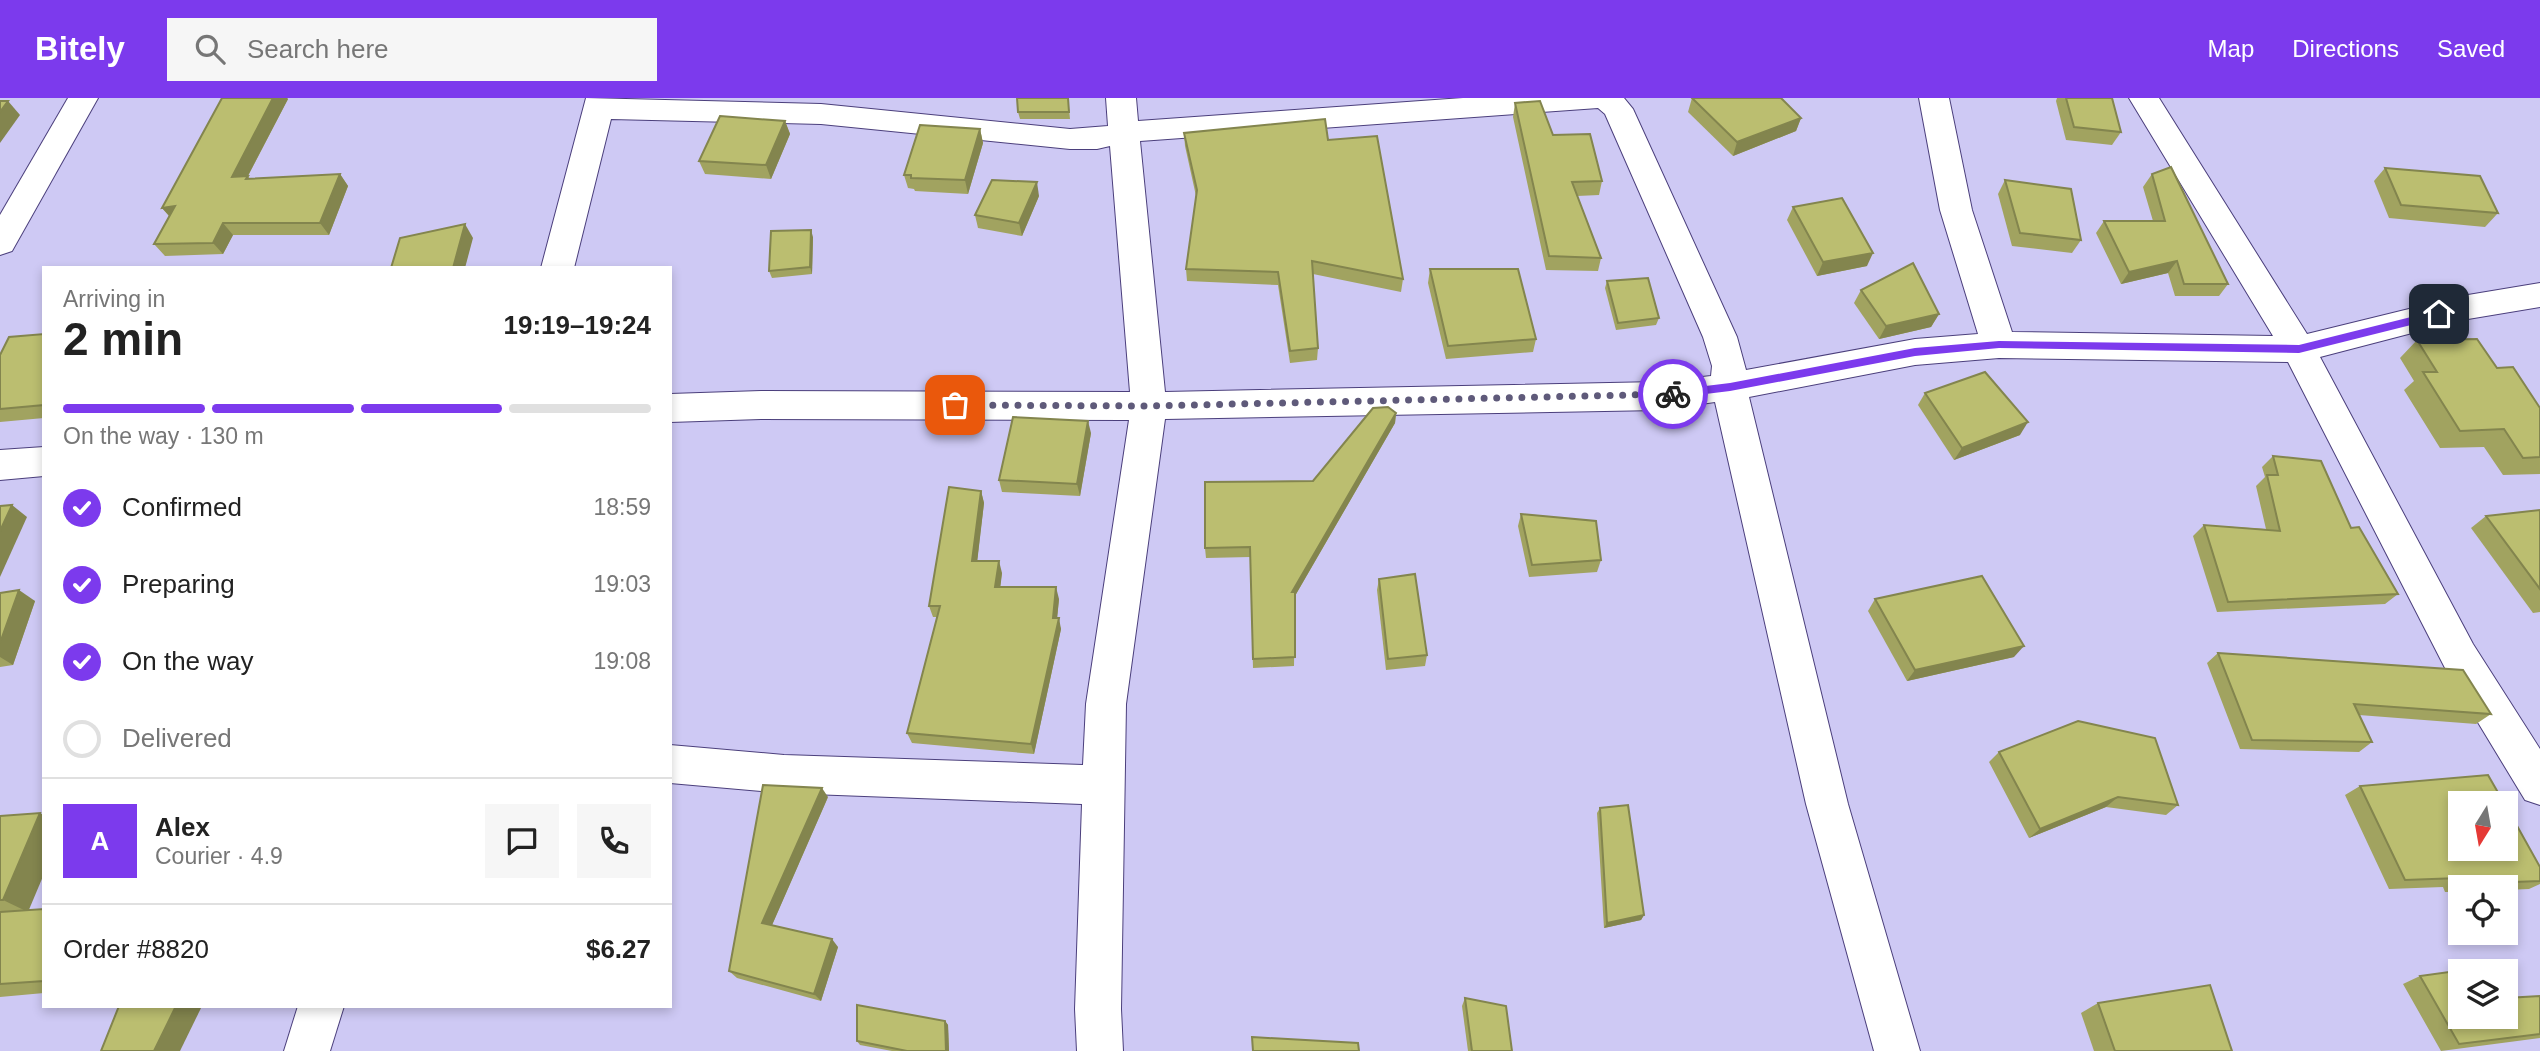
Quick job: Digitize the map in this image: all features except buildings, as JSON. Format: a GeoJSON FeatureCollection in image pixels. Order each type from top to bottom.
{"type":"FeatureCollection","features":[{"type":"Feature","properties":{"kind":"street"},"geometry":{"type":"LineString","coordinates":[[0,243],[83,98]]}},
{"type":"Feature","properties":{"kind":"street"},"geometry":{"type":"LineString","coordinates":[[1100,1051],[1098,1009],[1107,692],[1149,406],[1121,98]]}},
{"type":"Feature","properties":{"kind":"street"},"geometry":{"type":"LineString","coordinates":[[558,266],[600,103],[821,114],[1070,139],[1097,139],[1124,132],[1604,98],[1618,109],[1720,337],[1729,366],[1730,387],[1784,627],[1872,972],[1896,1051]]}},
{"type":"Feature","properties":{"kind":"street"},"geometry":{"type":"LineString","coordinates":[[1934,98],[1956,211],[1999,345]]}},
{"type":"Feature","properties":{"kind":"street"},"geometry":{"type":"LineString","coordinates":[[2144,98],[2299,349],[2459,656],[2540,786]]}},
{"type":"Feature","properties":{"kind":"street"},"geometry":{"type":"LineString","coordinates":[[672,408],[761,405],[1149,406],[1658,396],[1730,387],[1915,352],[1999,345],[2299,349],[2462,308],[2540,295]]}},
{"type":"Feature","properties":{"kind":"street"},"geometry":{"type":"LineString","coordinates":[[0,465],[42,461]]}},
{"type":"Feature","properties":{"kind":"street"},"geometry":{"type":"LineString","coordinates":[[672,764],[717,771],[1104,785]]}},
{"type":"Feature","properties":{"kind":"street"},"geometry":{"type":"LineString","coordinates":[[307,1051],[320,1008]]}},
{"type":"Feature","properties":{"kind":"way so far"},"geometry":{"type":"LineString","coordinates":[[955,405],[1149,406],[1673,394]]}},
{"type":"Feature","properties":{"kind":"route"},"geometry":{"type":"LineString","coordinates":[[1673,394],[1730,387],[1915,352],[1999,345],[2299,349],[2439,314]]}}]}
